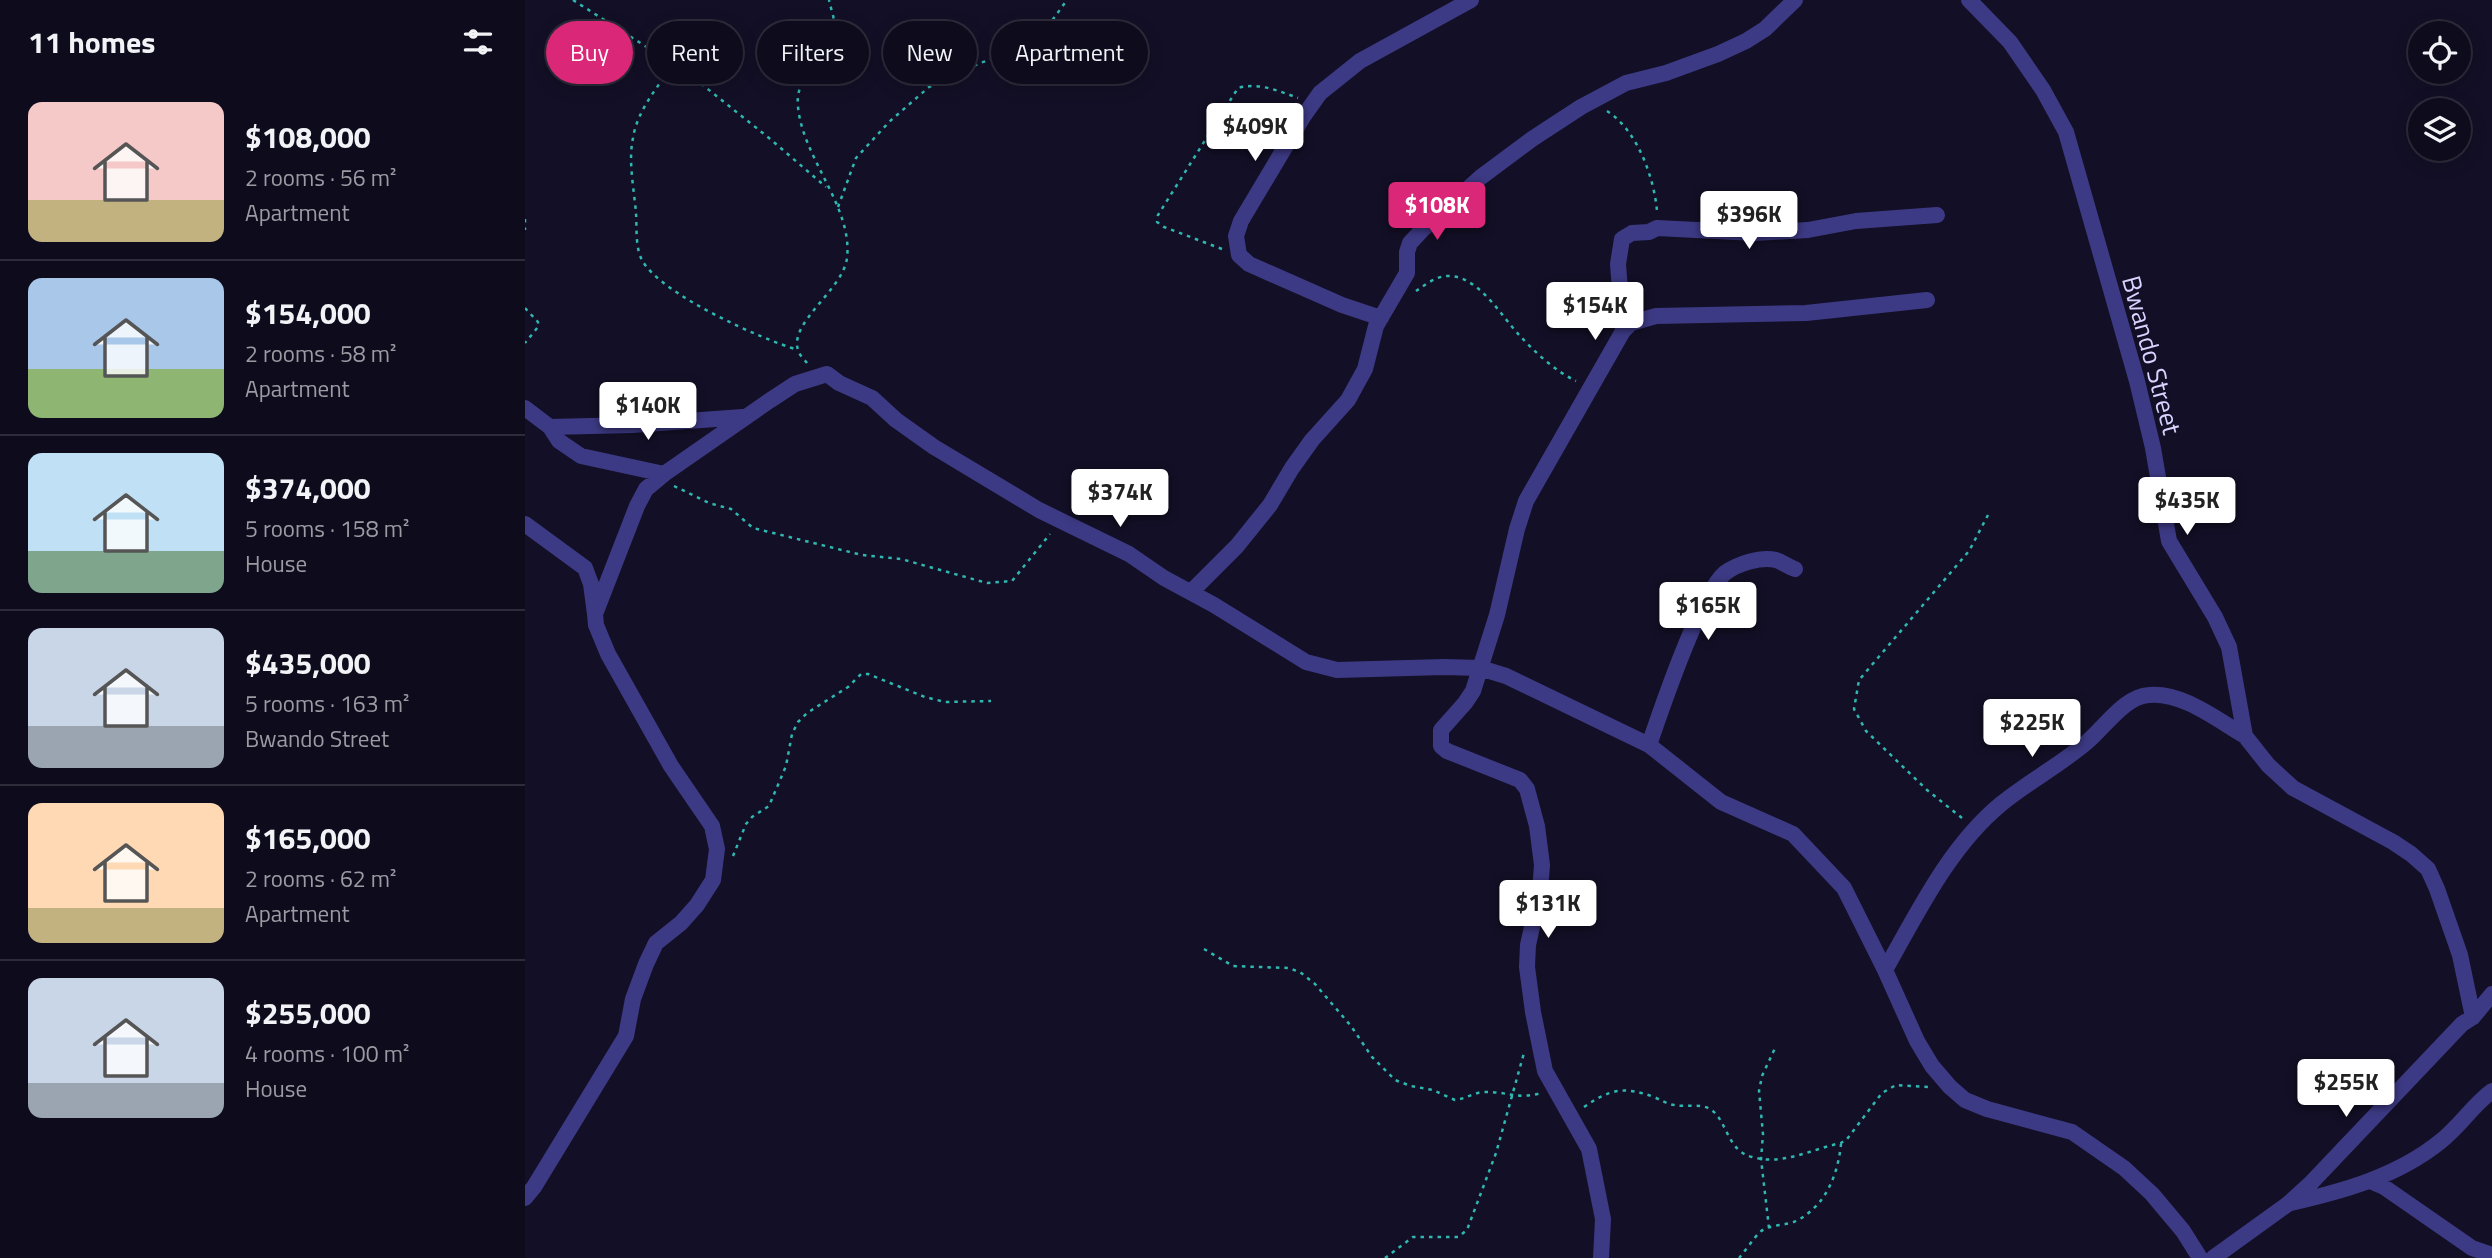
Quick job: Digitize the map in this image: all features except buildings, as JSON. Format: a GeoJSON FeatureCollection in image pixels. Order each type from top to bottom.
{"type":"FeatureCollection","features":[{"type":"Feature","properties":{"kind":"street"},"geometry":{"type":"LineString","coordinates":[[1381,318],[1342,305],[1249,264],[1238,255],[1236,236],[1241,221],[1320,93],[1360,61],[1471,0]]}},
{"type":"Feature","properties":{"kind":"street"},"geometry":{"type":"LineString","coordinates":[[1191,592],[1237,547],[1270,505],[1312,440],[1348,400],[1365,369],[1376,326],[1407,273],[1410,243],[1422,230],[1482,177],[1532,139],[1592,101],[1626,83],[1718,54],[1746,41],[1765,29],[1795,0]]}},
{"type":"Feature","properties":{"kind":"street","name":"Bwando Street"},"geometry":{"type":"LineString","coordinates":[[1969,0],[2010,41],[2043,90],[2066,132],[2137,381],[2153,448],[2169,541],[2215,617],[2229,647],[2245,736],[2268,765],[2293,788],[2393,842],[2428,869],[2460,955],[2473,1017]]}},
{"type":"Feature","properties":{"kind":"street"},"geometry":{"type":"LineString","coordinates":[[1623,331],[1618,264],[1622,239],[1632,233],[1649,232],[1657,228],[1755,233],[1808,230],[1856,221],[1937,215]]}},
{"type":"Feature","properties":{"kind":"street"},"geometry":{"type":"LineString","coordinates":[[1601,1258],[1602,1219],[1589,1149],[1545,1071],[1533,1013],[1527,967],[1528,944],[1540,891],[1542,865],[1537,826],[1527,789],[1520,780],[1456,756],[1441,746],[1441,730],[1472,691],[1497,615],[1526,501],[1623,331],[1631,323],[1655,316],[1806,313],[1927,300]]}},
{"type":"Feature","properties":{"kind":"street"},"geometry":{"type":"LineString","coordinates":[[595,614],[646,489],[744,417],[795,384],[827,374],[839,383],[872,398],[896,420],[934,447],[1061,521],[1129,554],[1164,578],[1305,662],[1337,670],[1480,668],[1506,676],[1649,745],[1721,802],[1793,834],[1811,850],[1844,888],[1917,1041],[1932,1066],[1950,1087],[1965,1100],[1987,1109],[2072,1132],[2124,1168],[2153,1194],[2183,1231],[2200,1258]]}},
{"type":"Feature","properties":{"kind":"street"},"geometry":{"type":"LineString","coordinates":[[525,408],[550,427],[559,441],[581,456],[661,476]]}},
{"type":"Feature","properties":{"kind":"street"},"geometry":{"type":"LineString","coordinates":[[550,427],[632,425],[744,417]]}},
{"type":"Feature","properties":{"kind":"street"},"geometry":{"type":"LineString","coordinates":[[525,524],[585,568],[591,584],[596,625],[608,654],[671,766],[712,826],[717,849],[713,880],[681,923],[656,943],[633,999],[626,1036],[525,1198]]}},
{"type":"Feature","properties":{"kind":"street"},"geometry":{"type":"LineString","coordinates":[[1649,745],[1697,622],[1710,593],[1724,573],[1745,562],[1773,559],[1795,569]]}},
{"type":"Feature","properties":{"kind":"street"},"geometry":{"type":"LineString","coordinates":[[1885,970],[1923,903],[1962,844],[1999,806],[2086,743],[2135,698],[2166,695],[2190,704],[2245,736]]}},
{"type":"Feature","properties":{"kind":"street"},"geometry":{"type":"LineString","coordinates":[[2213,1258],[2288,1204],[2462,1024],[2473,1017],[2492,994]]}},
{"type":"Feature","properties":{"kind":"street"},"geometry":{"type":"LineString","coordinates":[[2288,1204],[2371,1181],[2414,1161],[2453,1131],[2492,1091]]}},
{"type":"Feature","properties":{"kind":"street"},"geometry":{"type":"LineString","coordinates":[[2371,1181],[2384,1187],[2472,1248],[2492,1255]]}},
{"type":"Feature","properties":{"kind":"path"},"geometry":{"type":"LineString","coordinates":[[573,0],[647,47]]}},
{"type":"Feature","properties":{"kind":"path"},"geometry":{"type":"LineString","coordinates":[[798,350],[798,336],[805,321],[840,278],[847,259],[846,232],[811,154],[797,104],[802,80],[825,51],[834,33],[829,0]]}},
{"type":"Feature","properties":{"kind":"path"},"geometry":{"type":"LineString","coordinates":[[837,209],[856,158],[889,122],[929,87],[1020,50],[1044,33],[1067,0]]}},
{"type":"Feature","properties":{"kind":"path"},"geometry":{"type":"LineString","coordinates":[[660,84],[637,123],[632,140],[638,243],[642,261],[656,276],[684,297],[769,342],[798,350],[820,376]]}},
{"type":"Feature","properties":{"kind":"path"},"geometry":{"type":"LineString","coordinates":[[700,84],[829,189]]}},
{"type":"Feature","properties":{"kind":"path"},"geometry":{"type":"LineString","coordinates":[[1238,255],[1164,227],[1157,222],[1158,215],[1238,88],[1248,85],[1275,89],[1313,104]]}},
{"type":"Feature","properties":{"kind":"path"},"geometry":{"type":"LineString","coordinates":[[1592,101],[1624,124],[1650,170],[1657,209],[1657,228]]}},
{"type":"Feature","properties":{"kind":"path"},"geometry":{"type":"LineString","coordinates":[[525,219],[525,230]]}},
{"type":"Feature","properties":{"kind":"path"},"geometry":{"type":"LineString","coordinates":[[1413,293],[1445,276],[1459,278],[1475,287],[1544,360],[1567,377],[1591,389]]}},
{"type":"Feature","properties":{"kind":"path"},"geometry":{"type":"LineString","coordinates":[[525,308],[538,322],[538,327],[525,343]]}},
{"type":"Feature","properties":{"kind":"path"},"geometry":{"type":"LineString","coordinates":[[661,476],[687,493],[731,509],[754,528],[862,555],[901,559],[987,583],[1012,580],[1061,521]]}},
{"type":"Feature","properties":{"kind":"path"},"geometry":{"type":"LineString","coordinates":[[1976,829],[1927,790],[1866,731],[1854,709],[1859,680],[1969,551],[1988,514]]}},
{"type":"Feature","properties":{"kind":"path"},"geometry":{"type":"LineString","coordinates":[[733,857],[746,824],[769,806],[786,766],[792,734],[798,722],[807,713],[848,687],[861,674],[868,674],[925,697],[945,702],[991,701]]}},
{"type":"Feature","properties":{"kind":"path"},"geometry":{"type":"LineString","coordinates":[[1204,949],[1233,966],[1288,968],[1300,972],[1315,984],[1351,1026],[1372,1057],[1395,1080],[1433,1090],[1455,1100],[1477,1093],[1497,1092],[1529,1097],[1554,1089]]}},
{"type":"Feature","properties":{"kind":"path"},"geometry":{"type":"LineString","coordinates":[[1769,1228],[1761,1159],[1763,1134],[1759,1091],[1762,1076],[1776,1046]]}},
{"type":"Feature","properties":{"kind":"path"},"geometry":{"type":"LineString","coordinates":[[1385,1258],[1413,1237],[1458,1237],[1467,1230],[1496,1153],[1525,1049]]}},
{"type":"Feature","properties":{"kind":"path"},"geometry":{"type":"LineString","coordinates":[[1571,1117],[1601,1095],[1628,1089],[1676,1106],[1704,1106],[1715,1112],[1724,1131],[1743,1153],[1761,1159],[1792,1158],[1847,1139],[1882,1093],[1896,1085],[1950,1087]]}},
{"type":"Feature","properties":{"kind":"path"},"geometry":{"type":"LineString","coordinates":[[1739,1258],[1760,1233],[1796,1221],[1817,1204],[1835,1178],[1841,1143]]}}]}
